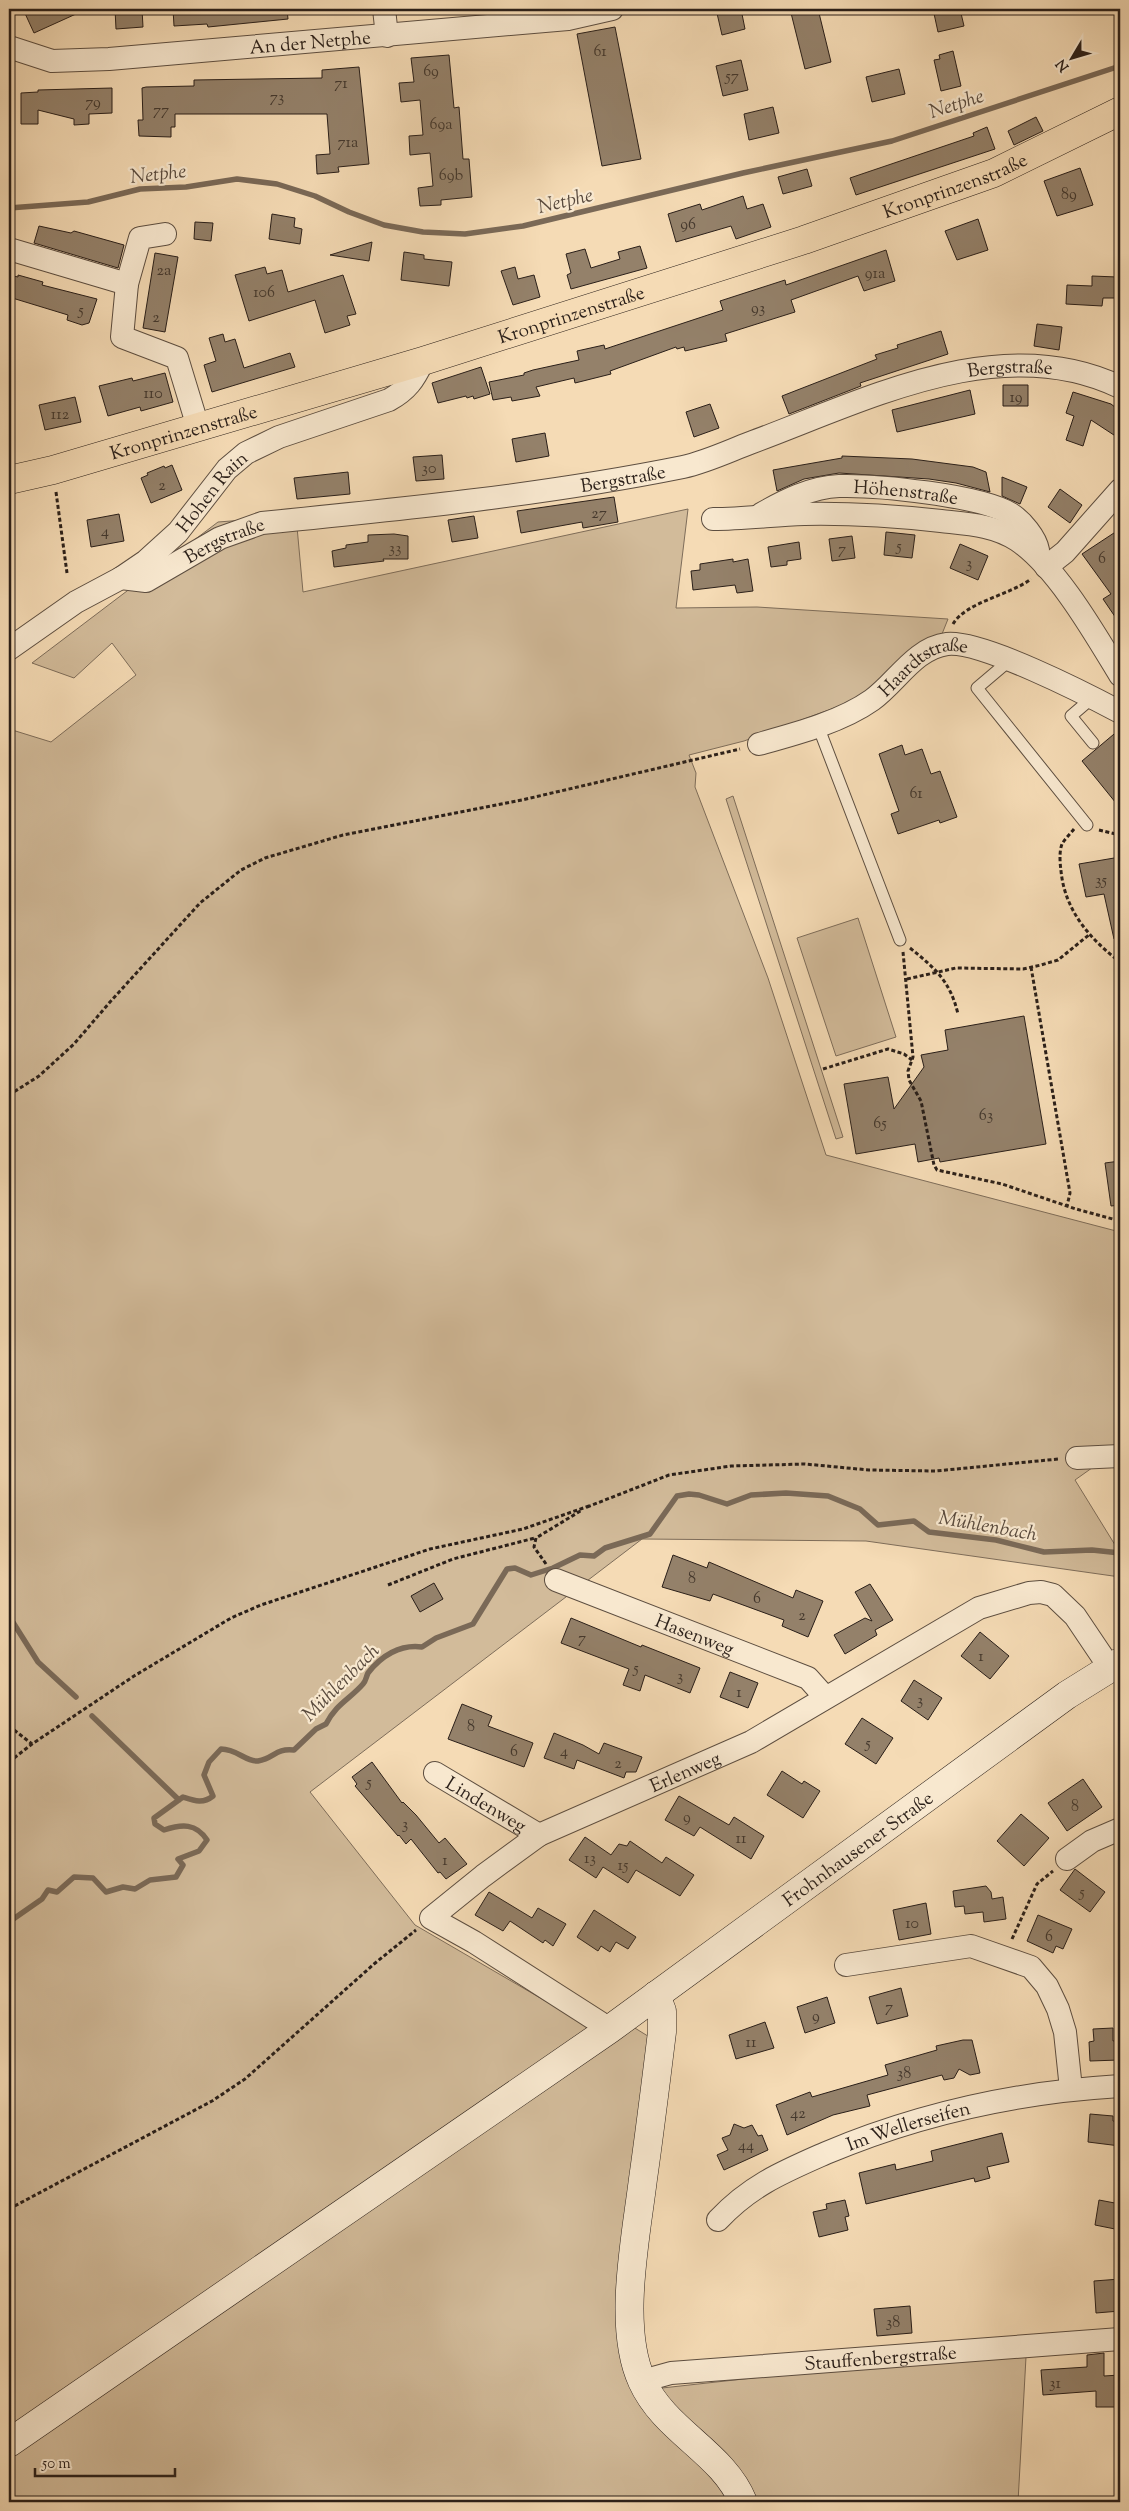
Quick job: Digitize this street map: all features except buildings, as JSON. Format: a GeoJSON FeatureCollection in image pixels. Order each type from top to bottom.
{"type":"FeatureCollection","features":[{"type":"Feature","properties":{"kind":"main road","name":"Kronprinzenstraße"},"geometry":{"type":"LineString","coordinates":[[9,480],[53,470],[423,361],[804,240],[994,173],[1120,111]]}},
{"type":"Feature","properties":{"kind":"main road","name":"Frohnhausener Straße"},"geometry":{"type":"LineString","coordinates":[[9,2443],[610,2028],[1068,1695],[1115,1665]]}},
{"type":"Feature","properties":{"kind":"main road"},"geometry":{"type":"LineString","coordinates":[[656,1995],[660,2002],[662,2021],[658,2067],[635,2242],[630,2312],[634,2359],[642,2381],[663,2414],[722,2469],[733,2482],[743,2502]]}},
{"type":"Feature","properties":{"kind":"street"},"geometry":{"type":"LineString","coordinates":[[384,9],[387,36]]}},
{"type":"Feature","properties":{"kind":"street","name":"An der Netphe"},"geometry":{"type":"LineString","coordinates":[[9,48],[52,61],[109,59],[568,20],[612,9]]}},
{"type":"Feature","properties":{"kind":"street"},"geometry":{"type":"LineString","coordinates":[[165,234],[140,238],[127,284],[122,337],[177,358],[198,427]]}},
{"type":"Feature","properties":{"kind":"street"},"geometry":{"type":"LineString","coordinates":[[9,249],[127,284]]}},
{"type":"Feature","properties":{"kind":"street","name":"Hohen Rain"},"geometry":{"type":"LineString","coordinates":[[9,649],[76,602],[121,578],[146,561],[178,532],[228,469],[246,453],[279,437],[389,400],[403,392],[413,381],[423,361]]}},
{"type":"Feature","properties":{"kind":"street","name":"Bergstraße"},"geometry":{"type":"LineString","coordinates":[[121,578],[146,580],[220,538],[262,524],[548,492],[687,466],[910,382],[973,368],[1015,365],[1074,371],[1120,387]]}},
{"type":"Feature","properties":{"kind":"street"},"geometry":{"type":"LineString","coordinates":[[1043,563],[1064,552],[1120,490]]}},
{"type":"Feature","properties":{"kind":"street","name":"Höhenstraße"},"geometry":{"type":"LineString","coordinates":[[713,519],[752,519],[802,514],[878,514],[995,528],[1018,540],[1043,563],[1070,599],[1120,675]]}},
{"type":"Feature","properties":{"kind":"street"},"geometry":{"type":"LineString","coordinates":[[9,634],[34,633]]}},
{"type":"Feature","properties":{"kind":"street","name":"Haardtstraße"},"geometry":{"type":"LineString","coordinates":[[759,744],[818,726],[857,709],[872,700],[925,653],[948,644],[971,647],[1010,660],[1120,712]]}},
{"type":"Feature","properties":{"kind":"street"},"geometry":{"type":"LineString","coordinates":[[1076,1458],[1120,1456]]}},
{"type":"Feature","properties":{"kind":"street","name":"Hasenweg"},"geometry":{"type":"LineString","coordinates":[[556,1580],[808,1678],[825,1697]]}},
{"type":"Feature","properties":{"kind":"street","name":"Erlenweg"},"geometry":{"type":"LineString","coordinates":[[431,1918],[483,1876],[539,1836],[751,1742],[979,1608],[1029,1593],[1041,1592],[1053,1596],[1064,1604],[1115,1665]]}},
{"type":"Feature","properties":{"kind":"street","name":"Lindenweg"},"geometry":{"type":"LineString","coordinates":[[435,1773],[539,1836]]}},
{"type":"Feature","properties":{"kind":"street"},"geometry":{"type":"LineString","coordinates":[[1067,1859],[1092,1842],[1120,1829]]}},
{"type":"Feature","properties":{"kind":"street"},"geometry":{"type":"LineString","coordinates":[[431,1918],[474,1942],[610,2028]]}},
{"type":"Feature","properties":{"kind":"street"},"geometry":{"type":"LineString","coordinates":[[846,1965],[971,1946],[1031,1967],[1047,1986],[1058,2009],[1065,2032],[1071,2089]]}},
{"type":"Feature","properties":{"kind":"street","name":"Im Wellerseifen"},"geometry":{"type":"LineString","coordinates":[[718,2220],[738,2200],[758,2185],[872,2134],[1012,2097],[1071,2089],[1120,2086]]}},
{"type":"Feature","properties":{"kind":"street","name":"Stauffenbergstraße"},"geometry":{"type":"LineString","coordinates":[[642,2381],[671,2373],[1120,2339]]}},
{"type":"Feature","properties":{"kind":"lane"},"geometry":{"type":"LineString","coordinates":[[1010,660],[977,688],[1084,822]]}},
{"type":"Feature","properties":{"kind":"lane"},"geometry":{"type":"LineString","coordinates":[[1092,698],[1070,716],[1093,743]]}},
{"type":"Feature","properties":{"kind":"lane"},"geometry":{"type":"LineString","coordinates":[[818,726],[900,940]]}},
{"type":"Feature","properties":{"kind":"path"},"geometry":{"type":"LineString","coordinates":[[53,470],[67,574]]}},
{"type":"Feature","properties":{"kind":"path"},"geometry":{"type":"LineString","coordinates":[[948,644],[950,628],[956,618],[1025,584],[1043,563]]}},
{"type":"Feature","properties":{"kind":"path"},"geometry":{"type":"LineString","coordinates":[[9,1095],[39,1076],[74,1044],[200,903],[241,870],[265,858],[343,835],[522,800],[759,744]]}},
{"type":"Feature","properties":{"kind":"path"},"geometry":{"type":"LineString","coordinates":[[1120,835],[1084,822],[1062,845],[1060,862],[1062,882],[1070,906],[1098,945],[1120,962]]}},
{"type":"Feature","properties":{"kind":"path"},"geometry":{"type":"LineString","coordinates":[[907,979],[956,968],[1023,969],[1058,960],[1090,934]]}},
{"type":"Feature","properties":{"kind":"path"},"geometry":{"type":"LineString","coordinates":[[900,940],[939,972],[953,996],[958,1014]]}},
{"type":"Feature","properties":{"kind":"path"},"geometry":{"type":"LineString","coordinates":[[900,940],[906,960],[912,1060],[908,1071],[909,1080],[921,1101],[934,1165],[937,1170],[1002,1184],[1120,1221]]}},
{"type":"Feature","properties":{"kind":"path"},"geometry":{"type":"LineString","coordinates":[[1031,967],[1070,1193],[1068,1206]]}},
{"type":"Feature","properties":{"kind":"path"},"geometry":{"type":"LineString","coordinates":[[823,1069],[888,1049],[904,1054],[912,1060]]}},
{"type":"Feature","properties":{"kind":"path"},"geometry":{"type":"LineString","coordinates":[[9,1762],[32,1744],[166,1655],[231,1618],[254,1608],[430,1549],[523,1529],[669,1475],[731,1466],[805,1464],[869,1470],[936,1471],[1076,1458]]}},
{"type":"Feature","properties":{"kind":"path"},"geometry":{"type":"LineString","coordinates":[[388,1585],[453,1559],[536,1538],[589,1506]]}},
{"type":"Feature","properties":{"kind":"path"},"geometry":{"type":"LineString","coordinates":[[534,1547],[536,1538]]}},
{"type":"Feature","properties":{"kind":"path"},"geometry":{"type":"LineString","coordinates":[[9,1726],[32,1744]]}},
{"type":"Feature","properties":{"kind":"path"},"geometry":{"type":"LineString","coordinates":[[1010,1943],[1036,1884],[1067,1859]]}},
{"type":"Feature","properties":{"kind":"path"},"geometry":{"type":"LineString","coordinates":[[9,2209],[212,2101],[245,2080],[374,1964],[431,1918]]}},
{"type":"Feature","properties":{"kind":"shaded area"},"geometry":{"type":"Polygon","coordinates":[[[688,509],[676,608],[757,607],[948,619],[940,639],[867,696],[744,741],[689,755],[696,773],[695,787],[768,978],[826,1155],[1120,1232],[1120,1448],[1075,1480],[1120,1553],[1120,1577],[866,1541],[642,1539],[310,1792],[415,1925],[609,2038],[630,2025],[651,2038],[635,2391],[843,2368],[1026,2357],[1018,2502],[9,2502],[9,729],[51,742],[136,675],[112,643],[74,678],[32,663],[218,522],[296,516],[303,592],[688,509]]]}},
{"type":"Feature","properties":{"kind":"shaded area"},"geometry":{"type":"Polygon","coordinates":[[[733,796],[843,1137],[836,1139],[726,799],[733,796]]]}},
{"type":"Feature","properties":{"kind":"shaded area"},"geometry":{"type":"Polygon","coordinates":[[[858,918],[896,1037],[836,1056],[797,938],[858,918]]]}},
{"type":"Feature","properties":{"kind":"waterway","name":"Netphe"},"geometry":{"type":"LineString","coordinates":[[9,208],[88,202],[140,189],[186,187],[237,179],[277,184],[315,196],[349,212],[384,225],[423,232],[465,234],[523,226],[743,173],[892,141],[1120,66]]}},
{"type":"Feature","properties":{"kind":"waterway","name":"Mühlenbach"},"geometry":{"type":"LineString","coordinates":[[9,1922],[42,1899],[48,1890],[57,1892],[74,1877],[93,1878],[106,1892],[123,1887],[135,1889],[150,1880],[176,1877],[183,1865],[178,1859],[199,1851],[207,1840],[198,1830],[188,1826],[164,1830],[155,1824],[154,1818],[183,1797],[202,1801],[213,1796],[204,1775],[209,1762],[221,1749],[232,1751],[254,1761],[264,1760],[283,1750],[294,1750],[316,1729],[326,1724],[334,1711],[363,1684],[368,1673],[379,1661],[399,1649],[422,1647],[436,1638],[473,1624],[507,1569],[515,1568],[531,1575],[553,1568],[580,1555],[594,1556],[605,1548],[650,1534],[677,1496],[699,1495],[727,1504],[751,1495],[786,1493],[828,1496],[860,1509],[878,1525],[914,1521],[929,1532],[996,1540],[1044,1552],[1092,1550],[1120,1553]]}},
{"type":"Feature","properties":{"kind":"waterway"},"geometry":{"type":"LineString","coordinates":[[9,1616],[38,1662],[76,1697]]}},
{"type":"Feature","properties":{"kind":"waterway"},"geometry":{"type":"LineString","coordinates":[[92,1716],[179,1800]]}}]}
